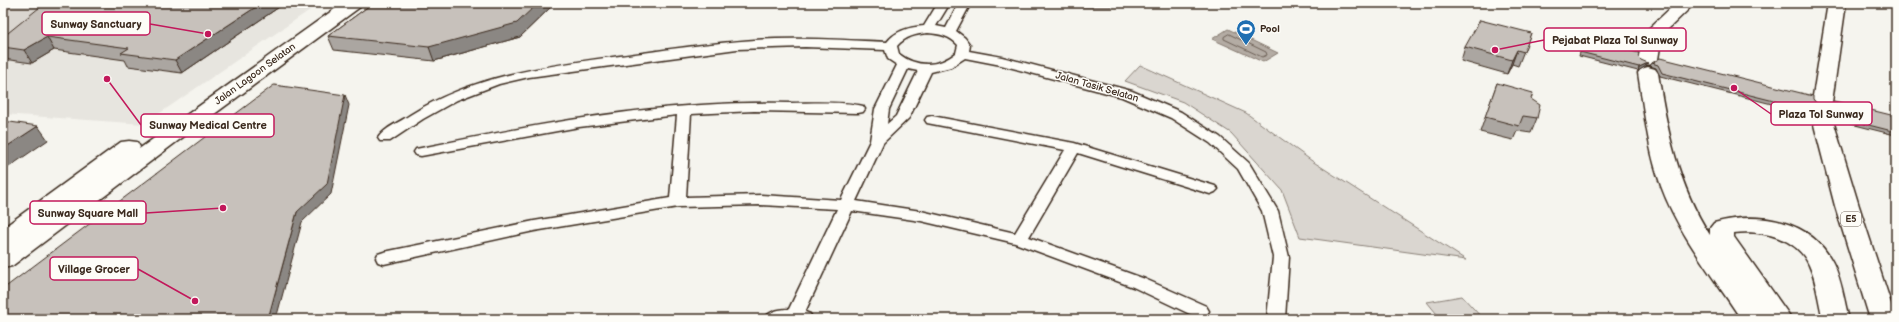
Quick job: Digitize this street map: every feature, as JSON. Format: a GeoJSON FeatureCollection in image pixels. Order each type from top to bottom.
{"type":"FeatureCollection","features":[{"type":"Feature","properties":{"kind":"main road","name":"Jalan Lagoon Selatan"},"geometry":{"type":"LineString","coordinates":[[3,240],[87,177],[332,3]]}},
{"type":"Feature","properties":{"kind":"main road","name":"Jalan Lagoon Selatan"},"geometry":{"type":"LineString","coordinates":[[3,260],[167,138],[354,3]]}},
{"type":"Feature","properties":{"kind":"main road"},"geometry":{"type":"LineString","coordinates":[[1686,3],[1653,33],[1648,66],[1659,140],[1666,168],[1680,202],[1697,235],[1755,319]]}},
{"type":"Feature","properties":{"kind":"main road","name":"E5"},"geometry":{"type":"LineString","coordinates":[[1837,3],[1822,110],[1847,206],[1883,319]]}},
{"type":"Feature","properties":{"kind":"main road"},"geometry":{"type":"LineString","coordinates":[[1779,319],[1722,238],[1722,228],[1733,225],[1752,224],[1772,227],[1807,243],[1821,262],[1836,319]]}},
{"type":"Feature","properties":{"kind":"street"},"geometry":{"type":"LineString","coordinates":[[928,29],[944,3]]}},
{"type":"Feature","properties":{"kind":"street"},"geometry":{"type":"LineString","coordinates":[[949,33],[965,3]]}},
{"type":"Feature","properties":{"kind":"street"},"geometry":{"type":"LineString","coordinates":[[928,29],[949,33],[961,40],[965,50],[949,64],[926,68],[904,64],[893,56],[891,46],[900,36],[913,31],[928,29]]}},
{"type":"Feature","properties":{"kind":"street"},"geometry":{"type":"LineString","coordinates":[[385,138],[422,112],[476,87],[497,80],[566,67],[733,45],[826,42],[891,46]]}},
{"type":"Feature","properties":{"kind":"street","name":"Jalan Tasik Selatan"},"geometry":{"type":"LineString","coordinates":[[962,54],[1009,63],[1127,94],[1176,115],[1215,140],[1244,166],[1270,211],[1281,256],[1276,319]]}},
{"type":"Feature","properties":{"kind":"street"},"geometry":{"type":"LineString","coordinates":[[773,319],[786,315],[799,317],[847,205],[877,141],[882,109],[904,64]]}},
{"type":"Feature","properties":{"kind":"street"},"geometry":{"type":"LineString","coordinates":[[877,141],[902,118],[926,68]]}},
{"type":"Feature","properties":{"kind":"street"},"geometry":{"type":"LineString","coordinates":[[421,152],[546,128],[633,115],[738,107],[858,109]]}},
{"type":"Feature","properties":{"kind":"street"},"geometry":{"type":"LineString","coordinates":[[678,202],[684,111]]}},
{"type":"Feature","properties":{"kind":"street"},"geometry":{"type":"LineString","coordinates":[[932,120],[1074,147],[1210,189]]}},
{"type":"Feature","properties":{"kind":"street"},"geometry":{"type":"LineString","coordinates":[[1019,239],[1074,147]]}},
{"type":"Feature","properties":{"kind":"street"},"geometry":{"type":"LineString","coordinates":[[384,258],[534,226],[678,202],[761,200],[847,205],[921,216],[1019,239],[1140,283],[1200,311]]}},
{"type":"Feature","properties":{"kind":"shaded area"},"geometry":{"type":"Polygon","coordinates":[[[3,3],[320,3],[144,124],[3,114],[3,3]]]}},
{"type":"Feature","properties":{"kind":"shaded area"},"geometry":{"type":"Polygon","coordinates":[[[3,3],[48,3],[3,37],[3,3]]]}},
{"type":"Feature","properties":{"kind":"shaded area"},"geometry":{"type":"Polygon","coordinates":[[[1140,65],[1246,113],[1312,161],[1466,260],[1300,237],[1282,190],[1231,133],[1183,102],[1125,81],[1140,65]]]}},
{"type":"Feature","properties":{"kind":"shaded area"},"geometry":{"type":"Polygon","coordinates":[[[1462,296],[1483,319],[1441,319],[1427,302],[1462,296]]]}},
{"type":"Feature","properties":{"kind":"water"},"geometry":{"type":"Polygon","coordinates":[[[1071,3],[1111,3],[1111,7],[1070,7],[1071,3]]]}},
{"type":"Feature","properties":{"kind":"water","name":"Pool"},"geometry":{"type":"Polygon","coordinates":[[[1228,29],[1278,53],[1263,62],[1212,39],[1228,29]]]}},
{"type":"Feature","properties":{"kind":"building"},"geometry":{"type":"Polygon","coordinates":[[[45,3],[262,3],[175,60],[121,53],[129,48],[47,37],[24,50],[3,47],[3,37],[45,3]]]}},
{"type":"Feature","properties":{"kind":"building"},"geometry":{"type":"Polygon","coordinates":[[[373,3],[538,3],[517,23],[429,47],[328,36],[373,3]]]}},
{"type":"Feature","properties":{"kind":"building"},"geometry":{"type":"Polygon","coordinates":[[[1480,20],[1531,33],[1524,52],[1517,50],[1512,60],[1465,47],[1480,20]]]}},
{"type":"Feature","properties":{"kind":"building"},"geometry":{"type":"Polygon","coordinates":[[[1584,39],[1639,53],[1638,57],[1648,63],[1639,67],[1580,52],[1584,39]]]}},
{"type":"Feature","properties":{"kind":"building"},"geometry":{"type":"Polygon","coordinates":[[[1660,58],[1813,96],[1816,103],[1824,106],[1832,104],[1834,101],[1895,116],[1896,132],[1837,117],[1832,109],[1825,106],[1817,108],[1814,111],[1662,73],[1658,65],[1652,63],[1660,58]]]}},
{"type":"Feature","properties":{"kind":"building"},"geometry":{"type":"Polygon","coordinates":[[[1497,83],[1533,93],[1531,99],[1540,105],[1537,118],[1523,116],[1519,126],[1485,117],[1497,83]]]}},
{"type":"Feature","properties":{"kind":"building"},"geometry":{"type":"Polygon","coordinates":[[[274,85],[345,95],[327,184],[297,212],[268,319],[3,319],[3,289],[274,85]]]}},
{"type":"Feature","properties":{"kind":"building"},"geometry":{"type":"Polygon","coordinates":[[[3,121],[38,126],[3,149],[3,121]]]}},
{"type":"Feature","properties":{"kind":"place","name":"Sunway Sanctuary"},"geometry":{"type":"Point","coordinates":[208,34]}},
{"type":"Feature","properties":{"kind":"place","name":"Pool"},"geometry":{"type":"Point","coordinates":[1246,46]}},
{"type":"Feature","properties":{"kind":"place","name":"Pejabat Plaza Tol Sunway"},"geometry":{"type":"Point","coordinates":[1495,50]}},
{"type":"Feature","properties":{"kind":"place","name":"Sunway Medical Centre"},"geometry":{"type":"Point","coordinates":[107,79]}},
{"type":"Feature","properties":{"kind":"place","name":"Plaza Tol Sunway"},"geometry":{"type":"Point","coordinates":[1734,88]}},
{"type":"Feature","properties":{"kind":"place","name":"Sunway Square Mall"},"geometry":{"type":"Point","coordinates":[223,208]}},
{"type":"Feature","properties":{"kind":"place","name":"Village Grocer"},"geometry":{"type":"Point","coordinates":[195,301]}}]}
